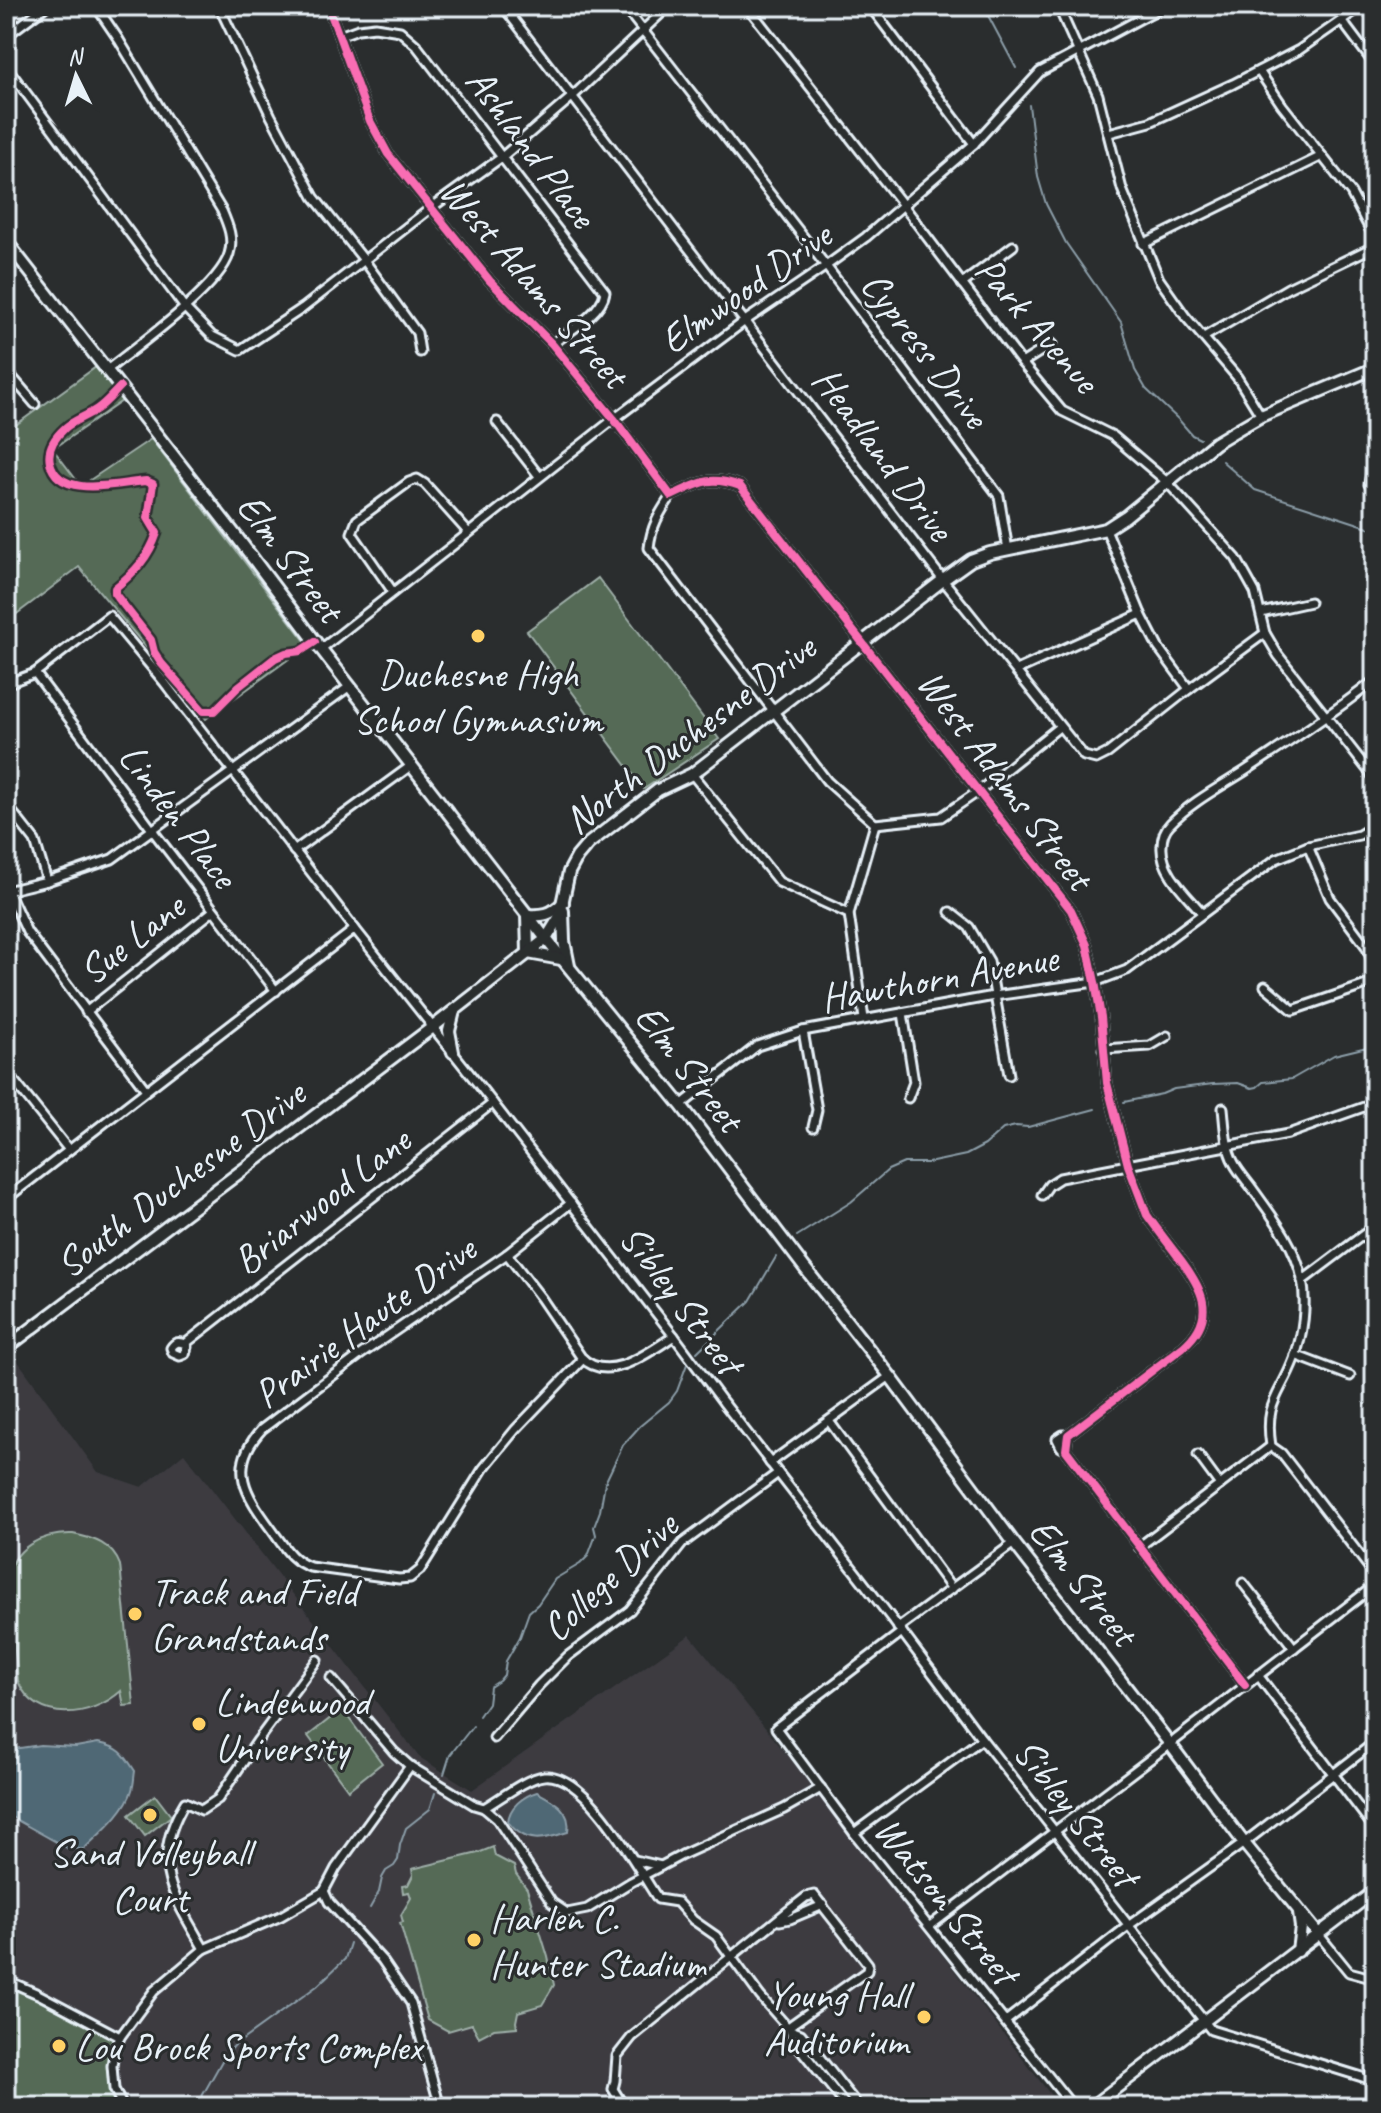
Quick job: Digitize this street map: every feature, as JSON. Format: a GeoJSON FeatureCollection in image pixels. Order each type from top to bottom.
{"type":"FeatureCollection","features":[{"type":"Feature","properties":{"kind":"main road","name":"Elm Street"},"geometry":{"type":"LineString","coordinates":[[6,241],[527,915],[681,1105],[1244,1843],[1319,1935]]}},
{"type":"Feature","properties":{"kind":"main road","name":"North Duchesne Drive"},"geometry":{"type":"LineString","coordinates":[[353,1087],[546,939],[559,918],[569,872],[588,844],[658,790],[692,774],[971,560],[1106,529],[1215,443],[1261,416],[1375,368]]}},
{"type":"Feature","properties":{"kind":"main road"},"geometry":{"type":"LineString","coordinates":[[562,959],[528,953],[527,915],[554,912],[563,903]]}},
{"type":"Feature","properties":{"kind":"main road"},"geometry":{"type":"LineString","coordinates":[[563,903],[564,941],[570,968]]}},
{"type":"Feature","properties":{"kind":"main road"},"geometry":{"type":"LineString","coordinates":[[453,1052],[449,1030],[454,1011]]}},
{"type":"Feature","properties":{"kind":"main road","name":"South Duchesne Drive"},"geometry":{"type":"LineString","coordinates":[[6,1348],[353,1087]]}},
{"type":"Feature","properties":{"kind":"main road"},"geometry":{"type":"LineString","coordinates":[[1091,2107],[1375,1891]]}},
{"type":"Feature","properties":{"kind":"main road"},"geometry":{"type":"LineString","coordinates":[[1298,1951],[1299,1911]]}},
{"type":"Feature","properties":{"kind":"street"},"geometry":{"type":"LineString","coordinates":[[6,36],[46,6]]}},
{"type":"Feature","properties":{"kind":"street"},"geometry":{"type":"LineString","coordinates":[[96,6],[222,211],[229,226],[231,243],[225,264],[213,280],[185,308],[107,370]]}},
{"type":"Feature","properties":{"kind":"street"},"geometry":{"type":"LineString","coordinates":[[219,6],[271,116],[314,197],[417,333],[420,352]]}},
{"type":"Feature","properties":{"kind":"street","name":"West Adams Street"},"geometry":{"type":"LineString","coordinates":[[328,6],[370,121],[388,154],[490,281],[552,344],[614,419],[671,496],[704,481],[722,480],[740,486],[1071,910],[1087,945],[1101,1017],[1107,1083],[1128,1165],[1147,1215],[1195,1277],[1204,1304],[1204,1317],[1199,1332],[1189,1341],[1068,1435],[1066,1450],[1245,1685]]}},
{"type":"Feature","properties":{"kind":"street","name":"Headland Drive"},"geometry":{"type":"LineString","coordinates":[[503,6],[943,580],[1084,756],[1096,759],[1108,753],[1265,633]]}},
{"type":"Feature","properties":{"kind":"street","name":"Cypress Drive"},"geometry":{"type":"LineString","coordinates":[[624,6],[999,496],[1008,550]]}},
{"type":"Feature","properties":{"kind":"street"},"geometry":{"type":"LineString","coordinates":[[6,66],[185,308],[212,336],[240,350],[303,308],[502,157],[669,6]]}},
{"type":"Feature","properties":{"kind":"street","name":"Park Avenue"},"geometry":{"type":"LineString","coordinates":[[747,6],[1062,411],[1113,436],[1167,482],[1236,558],[1255,592],[1265,633],[1285,666],[1375,779]]}},
{"type":"Feature","properties":{"kind":"street"},"geometry":{"type":"LineString","coordinates":[[870,6],[974,144]]}},
{"type":"Feature","properties":{"kind":"street"},"geometry":{"type":"LineString","coordinates":[[1058,6],[1098,95],[1122,189],[1143,244],[1169,295],[1237,377],[1261,416]]}},
{"type":"Feature","properties":{"kind":"street","name":"Elmwood Drive"},"geometry":{"type":"LineString","coordinates":[[321,649],[614,419],[745,321],[866,237],[974,144],[1040,72],[1164,6]]}},
{"type":"Feature","properties":{"kind":"street"},"geometry":{"type":"LineString","coordinates":[[1109,133],[1150,122],[1259,71],[1299,50],[1362,6]]}},
{"type":"Feature","properties":{"kind":"street"},"geometry":{"type":"LineString","coordinates":[[1342,21],[1375,65]]}},
{"type":"Feature","properties":{"kind":"street","name":"Ashland Place"},"geometry":{"type":"LineString","coordinates":[[339,36],[366,28],[400,31],[416,45],[605,292],[603,303],[596,310],[552,344]]}},
{"type":"Feature","properties":{"kind":"street"},"geometry":{"type":"LineString","coordinates":[[1259,71],[1351,193],[1375,239]]}},
{"type":"Feature","properties":{"kind":"street"},"geometry":{"type":"LineString","coordinates":[[1143,244],[1322,156]]}},
{"type":"Feature","properties":{"kind":"street"},"geometry":{"type":"LineString","coordinates":[[962,284],[1013,246]]}},
{"type":"Feature","properties":{"kind":"street"},"geometry":{"type":"LineString","coordinates":[[1204,337],[1288,288],[1375,246]]}},
{"type":"Feature","properties":{"kind":"street"},"geometry":{"type":"LineString","coordinates":[[1022,363],[1052,344]]}},
{"type":"Feature","properties":{"kind":"street"},"geometry":{"type":"LineString","coordinates":[[6,370],[35,404]]}},
{"type":"Feature","properties":{"kind":"street"},"geometry":{"type":"LineString","coordinates":[[497,422],[539,476]]}},
{"type":"Feature","properties":{"kind":"street"},"geometry":{"type":"LineString","coordinates":[[1375,469],[1369,484],[1375,488]]}},
{"type":"Feature","properties":{"kind":"street"},"geometry":{"type":"LineString","coordinates":[[393,592],[352,533],[357,520],[417,479],[468,532]]}},
{"type":"Feature","properties":{"kind":"street"},"geometry":{"type":"LineString","coordinates":[[671,496],[656,519],[649,548],[827,781],[875,824],[941,817],[1059,727]]}},
{"type":"Feature","properties":{"kind":"street"},"geometry":{"type":"LineString","coordinates":[[1106,529],[1158,647],[1189,689]]}},
{"type":"Feature","properties":{"kind":"street"},"geometry":{"type":"LineString","coordinates":[[1261,613],[1310,602]]}},
{"type":"Feature","properties":{"kind":"street"},"geometry":{"type":"LineString","coordinates":[[1017,670],[1141,614]]}},
{"type":"Feature","properties":{"kind":"street","name":"Sibley Street"},"geometry":{"type":"LineString","coordinates":[[35,673],[109,616],[164,682],[571,1203],[982,1739],[1204,2022]]}},
{"type":"Feature","properties":{"kind":"street"},"geometry":{"type":"LineString","coordinates":[[6,684],[35,673]]}},
{"type":"Feature","properties":{"kind":"street","name":"Linden Place"},"geometry":{"type":"LineString","coordinates":[[35,673],[276,991]]}},
{"type":"Feature","properties":{"kind":"street"},"geometry":{"type":"LineString","coordinates":[[1202,913],[1166,865],[1162,853],[1165,830],[1197,802],[1326,717],[1375,680]]}},
{"type":"Feature","properties":{"kind":"street"},"geometry":{"type":"LineString","coordinates":[[146,1090],[27,932],[7,891],[112,859],[350,686]]}},
{"type":"Feature","properties":{"kind":"street"},"geometry":{"type":"LineString","coordinates":[[294,851],[412,765]]}},
{"type":"Feature","properties":{"kind":"street"},"geometry":{"type":"LineString","coordinates":[[692,774],[779,882],[849,914]]}},
{"type":"Feature","properties":{"kind":"street"},"geometry":{"type":"LineString","coordinates":[[6,804],[35,841],[47,881]]}},
{"type":"Feature","properties":{"kind":"street"},"geometry":{"type":"LineString","coordinates":[[864,1019],[849,914],[875,824]]}},
{"type":"Feature","properties":{"kind":"street","name":"Hawthorn Avenue"},"geometry":{"type":"LineString","coordinates":[[681,1105],[757,1046],[803,1031],[994,996],[1095,982],[1127,970],[1276,859],[1308,846],[1359,835],[1375,825]]}},
{"type":"Feature","properties":{"kind":"street"},"geometry":{"type":"LineString","coordinates":[[1308,846],[1330,898],[1366,946],[1375,967]]}},
{"type":"Feature","properties":{"kind":"street","name":"Sue Lane"},"geometry":{"type":"LineString","coordinates":[[86,1012],[213,911]]}},
{"type":"Feature","properties":{"kind":"street"},"geometry":{"type":"LineString","coordinates":[[950,912],[969,927],[989,961],[1009,1075]]}},
{"type":"Feature","properties":{"kind":"street"},"geometry":{"type":"LineString","coordinates":[[6,1199],[355,929]]}},
{"type":"Feature","properties":{"kind":"street"},"geometry":{"type":"LineString","coordinates":[[1265,986],[1293,1010],[1375,982]]}},
{"type":"Feature","properties":{"kind":"street"},"geometry":{"type":"LineString","coordinates":[[903,1013],[914,1082],[908,1098]]}},
{"type":"Feature","properties":{"kind":"street"},"geometry":{"type":"LineString","coordinates":[[803,1031],[817,1110],[813,1127]]}},
{"type":"Feature","properties":{"kind":"street"},"geometry":{"type":"LineString","coordinates":[[1103,1049],[1150,1046],[1167,1036]]}},
{"type":"Feature","properties":{"kind":"street"},"geometry":{"type":"LineString","coordinates":[[7,1076],[69,1150]]}},
{"type":"Feature","properties":{"kind":"street","name":"Briarwood Lane"},"geometry":{"type":"LineString","coordinates":[[185,1344],[493,1103]]}},
{"type":"Feature","properties":{"kind":"street"},"geometry":{"type":"LineString","coordinates":[[1042,1195],[1049,1185],[1060,1178],[1288,1134],[1375,1103]]}},
{"type":"Feature","properties":{"kind":"street"},"geometry":{"type":"LineString","coordinates":[[1223,1108],[1234,1163],[1282,1230],[1295,1255],[1302,1281],[1303,1322],[1295,1355],[1271,1405],[1268,1425],[1271,1446],[1281,1453],[1375,1575]]}},
{"type":"Feature","properties":{"kind":"street","name":"Prairie Haute Drive"},"geometry":{"type":"LineString","coordinates":[[571,1203],[507,1254],[360,1355],[262,1429],[245,1454],[242,1476],[246,1493],[289,1554],[301,1564],[410,1578],[420,1570],[483,1469],[515,1430],[583,1359]]}},
{"type":"Feature","properties":{"kind":"street"},"geometry":{"type":"LineString","coordinates":[[1302,1281],[1375,1226]]}},
{"type":"Feature","properties":{"kind":"street"},"geometry":{"type":"LineString","coordinates":[[507,1254],[583,1359],[590,1364],[622,1366],[674,1336]]}},
{"type":"Feature","properties":{"kind":"street"},"geometry":{"type":"LineString","coordinates":[[1295,1355],[1350,1376]]}},
{"type":"Feature","properties":{"kind":"street"},"geometry":{"type":"LineString","coordinates":[[770,1463],[890,1376]]}},
{"type":"Feature","properties":{"kind":"street"},"geometry":{"type":"LineString","coordinates":[[829,1421],[952,1589]]}},
{"type":"Feature","properties":{"kind":"street"},"geometry":{"type":"LineString","coordinates":[[1139,1547],[1271,1446]]}},
{"type":"Feature","properties":{"kind":"street"},"geometry":{"type":"LineString","coordinates":[[1198,1455],[1220,1485]]}},
{"type":"Feature","properties":{"kind":"street","name":"College Drive"},"geometry":{"type":"LineString","coordinates":[[494,1738],[568,1656],[630,1610],[683,1543],[778,1473]]}},
{"type":"Feature","properties":{"kind":"street"},"geometry":{"type":"LineString","coordinates":[[900,1630],[1014,1543]]}},
{"type":"Feature","properties":{"kind":"street"},"geometry":{"type":"LineString","coordinates":[[1243,1583],[1294,1648]]}},
{"type":"Feature","properties":{"kind":"street"},"geometry":{"type":"LineString","coordinates":[[930,1926],[1375,1585]]}},
{"type":"Feature","properties":{"kind":"street","name":"Watson Street"},"geometry":{"type":"LineString","coordinates":[[900,1630],[776,1728],[854,1833],[1073,2107]]}},
{"type":"Feature","properties":{"kind":"street"},"geometry":{"type":"LineString","coordinates":[[204,1949],[175,1897],[169,1878],[167,1841],[174,1819],[185,1802],[202,1810],[218,1799],[317,1660]]}},
{"type":"Feature","properties":{"kind":"street"},"geometry":{"type":"LineString","coordinates":[[1258,1675],[1375,1829]]}},
{"type":"Feature","properties":{"kind":"street"},"geometry":{"type":"LineString","coordinates":[[331,1678],[394,1752],[410,1766],[484,1808],[497,1819],[552,1903],[567,1913],[587,1909],[661,1866],[821,1788]]}},
{"type":"Feature","properties":{"kind":"street"},"geometry":{"type":"LineString","coordinates":[[854,1833],[982,1739]]}},
{"type":"Feature","properties":{"kind":"street"},"geometry":{"type":"LineString","coordinates":[[1006,2021],[1375,1742]]}},
{"type":"Feature","properties":{"kind":"street"},"geometry":{"type":"LineString","coordinates":[[123,2107],[114,2089],[114,2052],[120,2037],[154,1991],[204,1949],[281,1916],[324,1891],[336,1868],[410,1766]]}},
{"type":"Feature","properties":{"kind":"street"},"geometry":{"type":"LineString","coordinates":[[484,1808],[542,1776],[559,1777],[583,1793],[635,1860],[658,1899],[677,1902],[693,1920],[716,1936],[760,1996],[790,2029],[801,2034],[859,2107]]}},
{"type":"Feature","properties":{"kind":"street"},"geometry":{"type":"LineString","coordinates":[[635,1860],[661,1866]]}},
{"type":"Feature","properties":{"kind":"street"},"geometry":{"type":"LineString","coordinates":[[324,1891],[329,1902],[382,1960],[411,2003],[440,2107]]}},
{"type":"Feature","properties":{"kind":"street"},"geometry":{"type":"LineString","coordinates":[[624,2107],[613,2089],[615,2071],[617,2056],[632,2037],[730,1956],[809,1896],[816,1896],[868,1968],[790,2029]]}},
{"type":"Feature","properties":{"kind":"street"},"geometry":{"type":"LineString","coordinates":[[777,1922],[823,1905]]}},
{"type":"Feature","properties":{"kind":"street"},"geometry":{"type":"LineString","coordinates":[[1319,1935],[1349,1972],[1375,1979]]}},
{"type":"Feature","properties":{"kind":"street"},"geometry":{"type":"LineString","coordinates":[[6,1980],[120,2037]]}},
{"type":"Feature","properties":{"kind":"street"},"geometry":{"type":"LineString","coordinates":[[1204,2022],[1211,2030],[1375,2081]]}},
{"type":"Feature","properties":{"kind":"street"},"geometry":{"type":"LineString","coordinates":[[790,2029],[791,2037],[847,2107]]}},
{"type":"Feature","properties":{"kind":"shaded area","name":"Lindenwood University"},"geometry":{"type":"Polygon","coordinates":[[[12,1353],[98,1472],[142,1487],[184,1453],[419,1757],[472,1790],[690,1635],[793,1762],[1060,2107],[6,2107],[6,1357],[12,1353]]]}},
{"type":"Feature","properties":{"kind":"green space"},"geometry":{"type":"Polygon","coordinates":[[[96,367],[122,401],[53,449],[81,486],[151,439],[308,645],[206,719],[79,567],[6,622],[6,432],[96,367]]]}},
{"type":"Feature","properties":{"kind":"green space"},"geometry":{"type":"Polygon","coordinates":[[[598,578],[719,739],[644,789],[527,631],[598,578]]]}},
{"type":"Feature","properties":{"kind":"green space"},"geometry":{"type":"Polygon","coordinates":[[[73,1534],[101,1543],[112,1552],[120,1565],[134,1705],[124,1706],[121,1691],[95,1707],[80,1711],[51,1710],[38,1705],[26,1695],[18,1681],[8,1581],[10,1569],[30,1544],[50,1536],[73,1534]]]}},
{"type":"Feature","properties":{"kind":"green space"},"geometry":{"type":"Polygon","coordinates":[[[342,1709],[382,1763],[348,1790],[308,1736],[342,1709]]]}},
{"type":"Feature","properties":{"kind":"green space","name":"Sand Volleyball Court"},"geometry":{"type":"Polygon","coordinates":[[[155,1795],[171,1816],[145,1836],[129,1815],[155,1795]]]}},
{"type":"Feature","properties":{"kind":"green space","name":"Harlen C. Hunter Stadium"},"geometry":{"type":"Polygon","coordinates":[[[493,1847],[495,1856],[514,1866],[527,1889],[554,1985],[542,2005],[518,2012],[517,2027],[494,2029],[479,2037],[472,2024],[448,2031],[428,2020],[400,1923],[411,1898],[409,1892],[403,1893],[402,1886],[408,1885],[413,1875],[412,1869],[493,1847]]]}},
{"type":"Feature","properties":{"kind":"green space","name":"Lou Brock Sports Complex"},"geometry":{"type":"Polygon","coordinates":[[[6,1986],[20,1990],[112,2039],[109,2075],[119,2107],[6,2107],[6,1986]]]}},
{"type":"Feature","properties":{"kind":"water"},"geometry":{"type":"Polygon","coordinates":[[[98,1743],[116,1749],[124,1756],[135,1771],[134,1783],[129,1798],[118,1814],[84,1849],[69,1849],[6,1814],[6,1750],[40,1745],[76,1747],[98,1743]]]}},
{"type":"Feature","properties":{"kind":"water"},"geometry":{"type":"Polygon","coordinates":[[[537,1792],[564,1812],[569,1824],[568,1832],[535,1839],[521,1834],[508,1822],[518,1803],[537,1792]]]}},
{"type":"Feature","properties":{"kind":"waterway"},"geometry":{"type":"LineString","coordinates":[[983,6],[1016,68]]}},
{"type":"Feature","properties":{"kind":"waterway"},"geometry":{"type":"LineString","coordinates":[[1029,105],[1038,177],[1046,204],[1066,243],[1121,322],[1135,370],[1146,389],[1192,435],[1200,439]]}},
{"type":"Feature","properties":{"kind":"waterway"},"geometry":{"type":"LineString","coordinates":[[1222,461],[1255,490],[1368,527],[1375,532]]}},
{"type":"Feature","properties":{"kind":"waterway"},"geometry":{"type":"LineString","coordinates":[[1124,1102],[1174,1089],[1238,1083],[1252,1088],[1263,1082],[1292,1079],[1334,1055],[1367,1047],[1375,1041]]}},
{"type":"Feature","properties":{"kind":"waterway"},"geometry":{"type":"LineString","coordinates":[[797,1236],[851,1202],[888,1170],[904,1163],[928,1163],[966,1155],[985,1145],[1003,1129],[1028,1127],[1095,1109]]}},
{"type":"Feature","properties":{"kind":"waterway"},"geometry":{"type":"LineString","coordinates":[[697,1352],[750,1301],[776,1257]]}},
{"type":"Feature","properties":{"kind":"waterway"},"geometry":{"type":"LineString","coordinates":[[479,1716],[488,1703],[490,1687],[504,1675],[506,1661],[520,1637],[529,1612],[555,1579],[588,1556],[596,1535],[594,1527],[605,1483],[623,1445],[669,1402],[677,1391],[687,1364]]}},
{"type":"Feature","properties":{"kind":"waterway"},"geometry":{"type":"LineString","coordinates":[[444,1774],[450,1755],[473,1726]]}},
{"type":"Feature","properties":{"kind":"waterway"},"geometry":{"type":"LineString","coordinates":[[370,1908],[386,1871],[398,1860],[406,1828],[430,1809],[435,1793]]}},
{"type":"Feature","properties":{"kind":"waterway"},"geometry":{"type":"LineString","coordinates":[[196,2107],[223,2059],[234,2046],[317,1986],[345,1959],[350,1943]]}},
{"type":"Feature","properties":{"kind":"cycle path"},"geometry":{"type":"LineString","coordinates":[[328,6],[370,121],[388,154],[490,281],[552,344],[614,419],[671,496],[712,481],[740,486],[1071,910],[1087,945],[1101,1017],[1107,1083],[1128,1165],[1147,1215],[1194,1279],[1203,1301],[1204,1313],[1201,1324],[1183,1347],[1068,1435],[1066,1450],[1245,1685]]}},
{"type":"Feature","properties":{"kind":"cycle path"},"geometry":{"type":"LineString","coordinates":[[120,387],[100,407],[61,432],[49,457],[55,474],[77,485],[106,486],[146,481],[153,484],[148,518],[157,533],[154,542],[135,570],[115,588],[115,594],[151,640],[161,663],[203,711],[214,711],[275,658],[301,651],[315,642]]}},
{"type":"Feature","properties":{"kind":"place","name":"Duchesne High School Gymnasium"},"geometry":{"type":"Point","coordinates":[478,636]}},
{"type":"Feature","properties":{"kind":"place","name":"Track and Field Grandstands"},"geometry":{"type":"Point","coordinates":[135,1614]}},
{"type":"Feature","properties":{"kind":"place","name":"Lindenwood University"},"geometry":{"type":"Point","coordinates":[199,1724]}},
{"type":"Feature","properties":{"kind":"place","name":"Sand Volleyball Court"},"geometry":{"type":"Point","coordinates":[150,1815]}},
{"type":"Feature","properties":{"kind":"place","name":"Harlen C. Hunter Stadium"},"geometry":{"type":"Point","coordinates":[474,1940]}},
{"type":"Feature","properties":{"kind":"place","name":"Young Hall Auditorium"},"geometry":{"type":"Point","coordinates":[924,2017]}},
{"type":"Feature","properties":{"kind":"place","name":"Lou Brock Sports Complex"},"geometry":{"type":"Point","coordinates":[59,2046]}}]}
